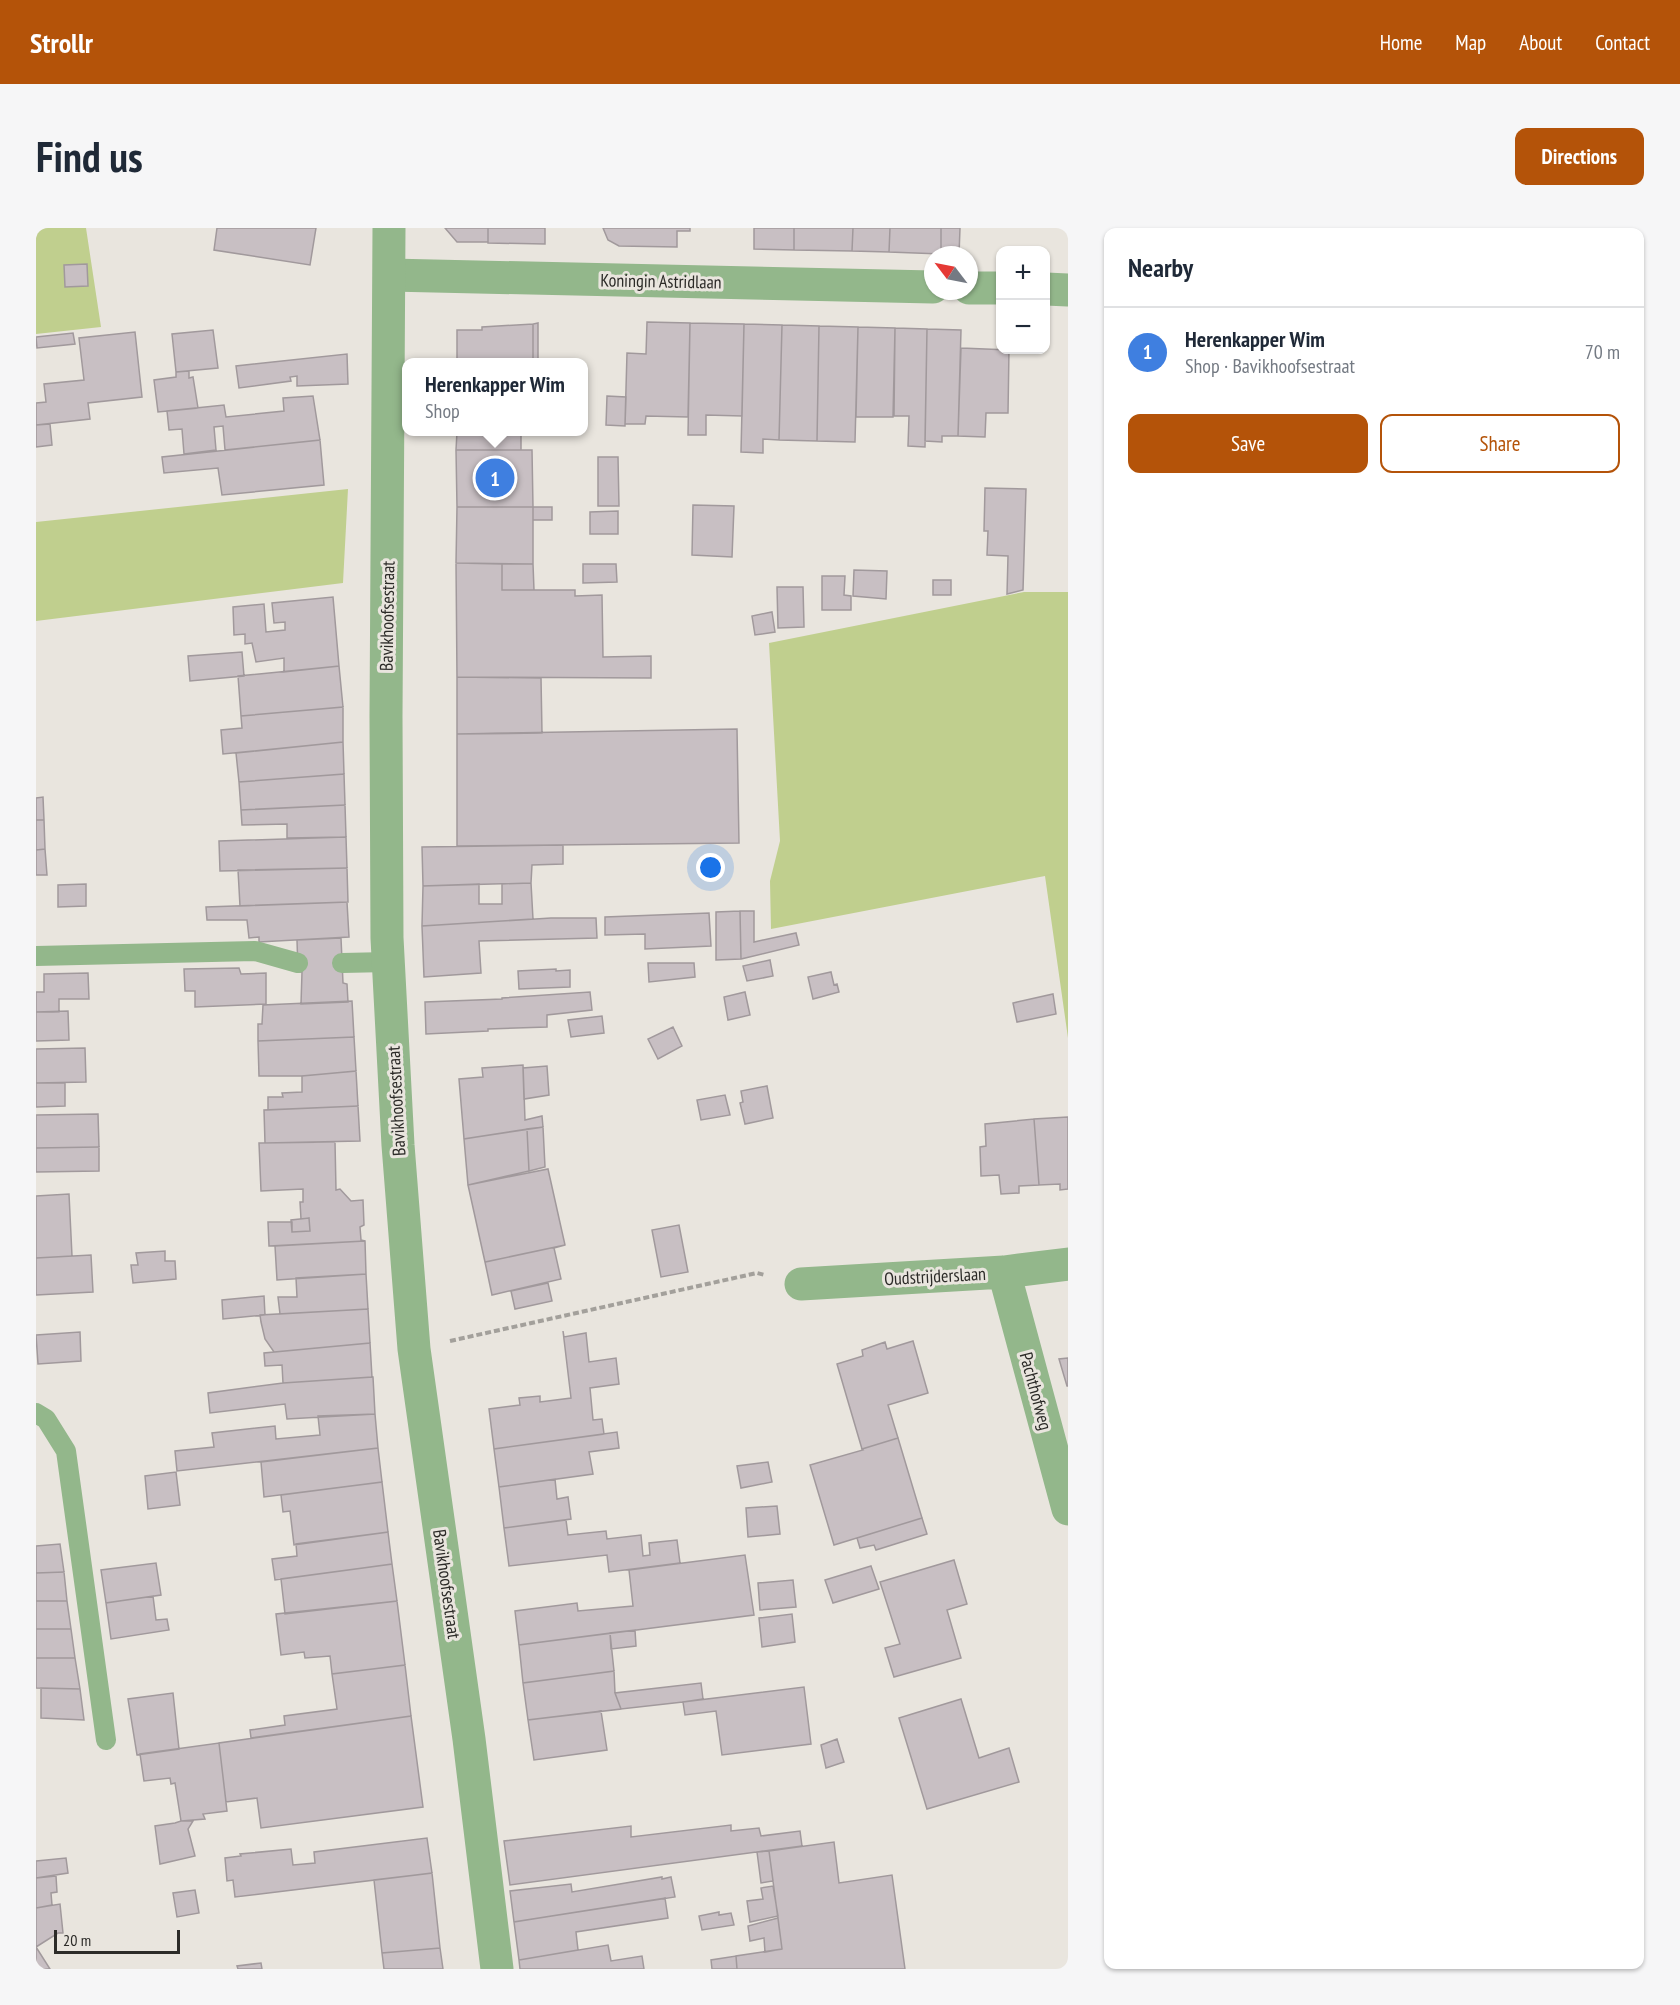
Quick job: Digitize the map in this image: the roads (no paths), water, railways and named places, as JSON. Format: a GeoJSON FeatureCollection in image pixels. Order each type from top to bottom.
{"type":"FeatureCollection","features":[{"type":"Feature","properties":{"kind":"street","name":"Bavikhoofsestraat"},"geometry":{"type":"LineString","coordinates":[[389,228],[386,716],[388,962],[398,1145],[414,1349],[469,1739],[497,1969]]}},
{"type":"Feature","properties":{"kind":"street","name":"Koningin Astridlaan"},"geometry":{"type":"LineString","coordinates":[[390,275],[924,287]]}},
{"type":"Feature","properties":{"kind":"street"},"geometry":{"type":"LineString","coordinates":[[978,288],[996,288]]}},
{"type":"Feature","properties":{"kind":"street"},"geometry":{"type":"LineString","coordinates":[[1050,289],[1068,290]]}},
{"type":"Feature","properties":{"kind":"street","name":"Oudstrijderslaan"},"geometry":{"type":"LineString","coordinates":[[801,1284],[1004,1272],[1068,1264]]}},
{"type":"Feature","properties":{"kind":"street","name":"Pachthofweg"},"geometry":{"type":"LineString","coordinates":[[1004,1272],[1068,1509]]}},
{"type":"Feature","properties":{"kind":"lane"},"geometry":{"type":"LineString","coordinates":[[36,956],[255,951],[298,963]]}},
{"type":"Feature","properties":{"kind":"lane"},"geometry":{"type":"LineString","coordinates":[[342,963],[388,962]]}},
{"type":"Feature","properties":{"kind":"lane"},"geometry":{"type":"LineString","coordinates":[[36,1413],[46,1419],[66,1451],[106,1740]]}},
{"type":"Feature","properties":{"kind":"place","name":"Herenkapper Wim"},"geometry":{"type":"Point","coordinates":[495,478]}}]}
